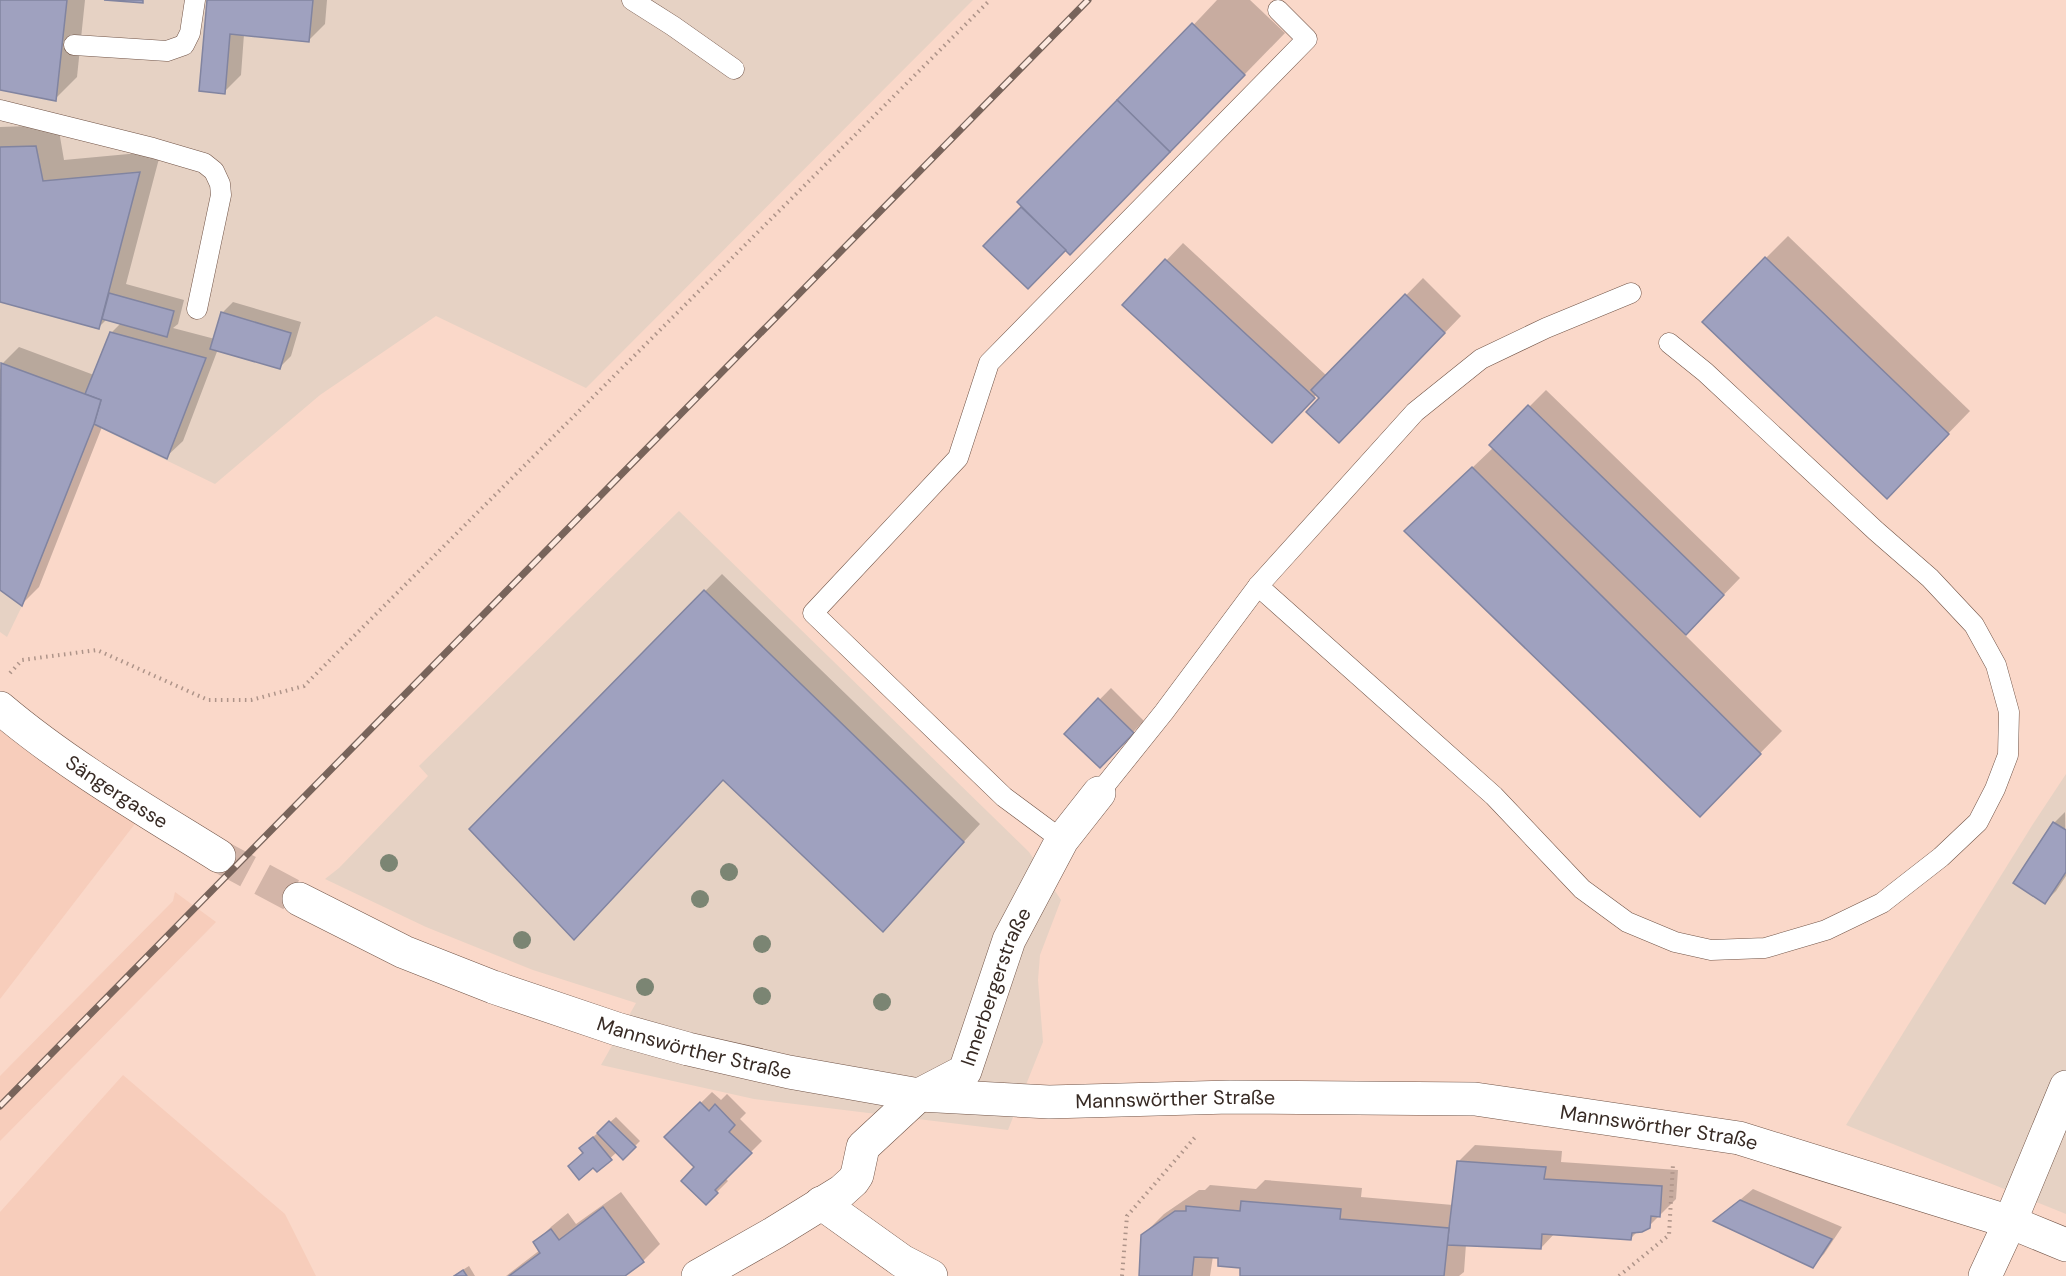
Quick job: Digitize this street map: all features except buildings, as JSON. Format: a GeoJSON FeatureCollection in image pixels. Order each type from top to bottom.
{"type":"FeatureCollection","features":[{"type":"Feature","properties":{"kind":"main road","name":"Sängergasse"},"geometry":{"type":"LineString","coordinates":[[6,715],[147,812],[219,856]]}},
{"type":"Feature","properties":{"kind":"main road","name":"Innerbergerstraße"},"geometry":{"type":"LineString","coordinates":[[698,1276],[821,1203],[853,1181],[857,1175],[863,1147],[919,1095],[965,1071],[1010,940],[1062,840],[1099,793]]}},
{"type":"Feature","properties":{"kind":"main road","name":"Mannswörther Straße"},"geometry":{"type":"LineString","coordinates":[[299,899],[404,952],[493,987],[617,1029],[688,1049],[789,1072],[919,1095],[1049,1102],[1230,1096],[1475,1099],[1739,1138],[2010,1222],[2066,1245]]}},
{"type":"Feature","properties":{"kind":"main road"},"geometry":{"type":"LineString","coordinates":[[1985,1276],[2066,1088]]}},
{"type":"Feature","properties":{"kind":"main road"},"geometry":{"type":"LineString","coordinates":[[821,1203],[902,1261],[931,1276]]}},
{"type":"Feature","properties":{"kind":"lane"},"geometry":{"type":"LineString","coordinates":[[74,45],[167,51],[176,48],[184,45],[190,33],[195,0]]}},
{"type":"Feature","properties":{"kind":"lane"},"geometry":{"type":"LineString","coordinates":[[632,0],[734,69]]}},
{"type":"Feature","properties":{"kind":"lane"},"geometry":{"type":"LineString","coordinates":[[1062,840],[1004,797],[813,613],[958,458],[989,363],[1306,39],[1278,10]]}},
{"type":"Feature","properties":{"kind":"lane"},"geometry":{"type":"LineString","coordinates":[[0,110],[153,148],[204,163],[214,171],[220,184],[221,195],[197,309]]}},
{"type":"Feature","properties":{"kind":"lane"},"geometry":{"type":"LineString","coordinates":[[1099,793],[1164,712],[1258,586],[1415,412],[1480,359],[1546,328],[1631,293]]}},
{"type":"Feature","properties":{"kind":"lane"},"geometry":{"type":"LineString","coordinates":[[1258,586],[1494,796],[1582,889],[1627,922],[1675,942],[1711,950],[1765,948],[1826,930],[1882,903],[1941,857],[1978,822],[1995,789],[2008,755],[2009,712],[1996,665],[1974,625],[1930,578],[1705,372],[1669,343]]}},
{"type":"Feature","properties":{"kind":"path"},"geometry":{"type":"LineString","coordinates":[[7,676],[22,660],[97,650],[208,700],[251,700],[304,686],[990,0]]}},
{"type":"Feature","properties":{"kind":"path"},"geometry":{"type":"LineString","coordinates":[[1122,1276],[1127,1216],[1201,1131]]}},
{"type":"Feature","properties":{"kind":"path"},"geometry":{"type":"LineString","coordinates":[[1619,1276],[1669,1234],[1673,1163]]}},
{"type":"Feature","properties":{"kind":"shaded area"},"geometry":{"type":"Polygon","coordinates":[[[0,0],[973,0],[586,388],[436,316],[320,395],[215,484],[94,425],[22,606],[7,637],[0,632],[0,0]]]}},
{"type":"Feature","properties":{"kind":"shaded area"},"geometry":{"type":"Polygon","coordinates":[[[679,511],[1029,852],[1061,900],[1040,955],[1038,980],[1043,1042],[1008,1130],[754,1099],[601,1065],[636,1003],[533,970],[426,927],[325,879],[339,868],[428,776],[419,766],[679,511]]]}},
{"type":"Feature","properties":{"kind":"shaded area"},"geometry":{"type":"Polygon","coordinates":[[[0,714],[144,812],[0,999],[0,714]]]}},
{"type":"Feature","properties":{"kind":"shaded area"},"geometry":{"type":"Polygon","coordinates":[[[2066,774],[2066,1214],[1846,1125],[2066,774]]]}},
{"type":"Feature","properties":{"kind":"shaded area"},"geometry":{"type":"Polygon","coordinates":[[[175,892],[216,922],[0,1141],[0,1076],[173,901],[175,892]]]}},
{"type":"Feature","properties":{"kind":"shaded area"},"geometry":{"type":"Polygon","coordinates":[[[123,1075],[285,1214],[316,1276],[0,1276],[0,1212],[123,1075]]]}},
{"type":"Feature","properties":{"kind":"tunnel"},"geometry":{"type":"LineString","coordinates":[[219,856],[299,899]]}},
{"type":"Feature","properties":{"kind":"railway"},"geometry":{"type":"LineString","coordinates":[[0,1106],[1088,0]]}}]}
